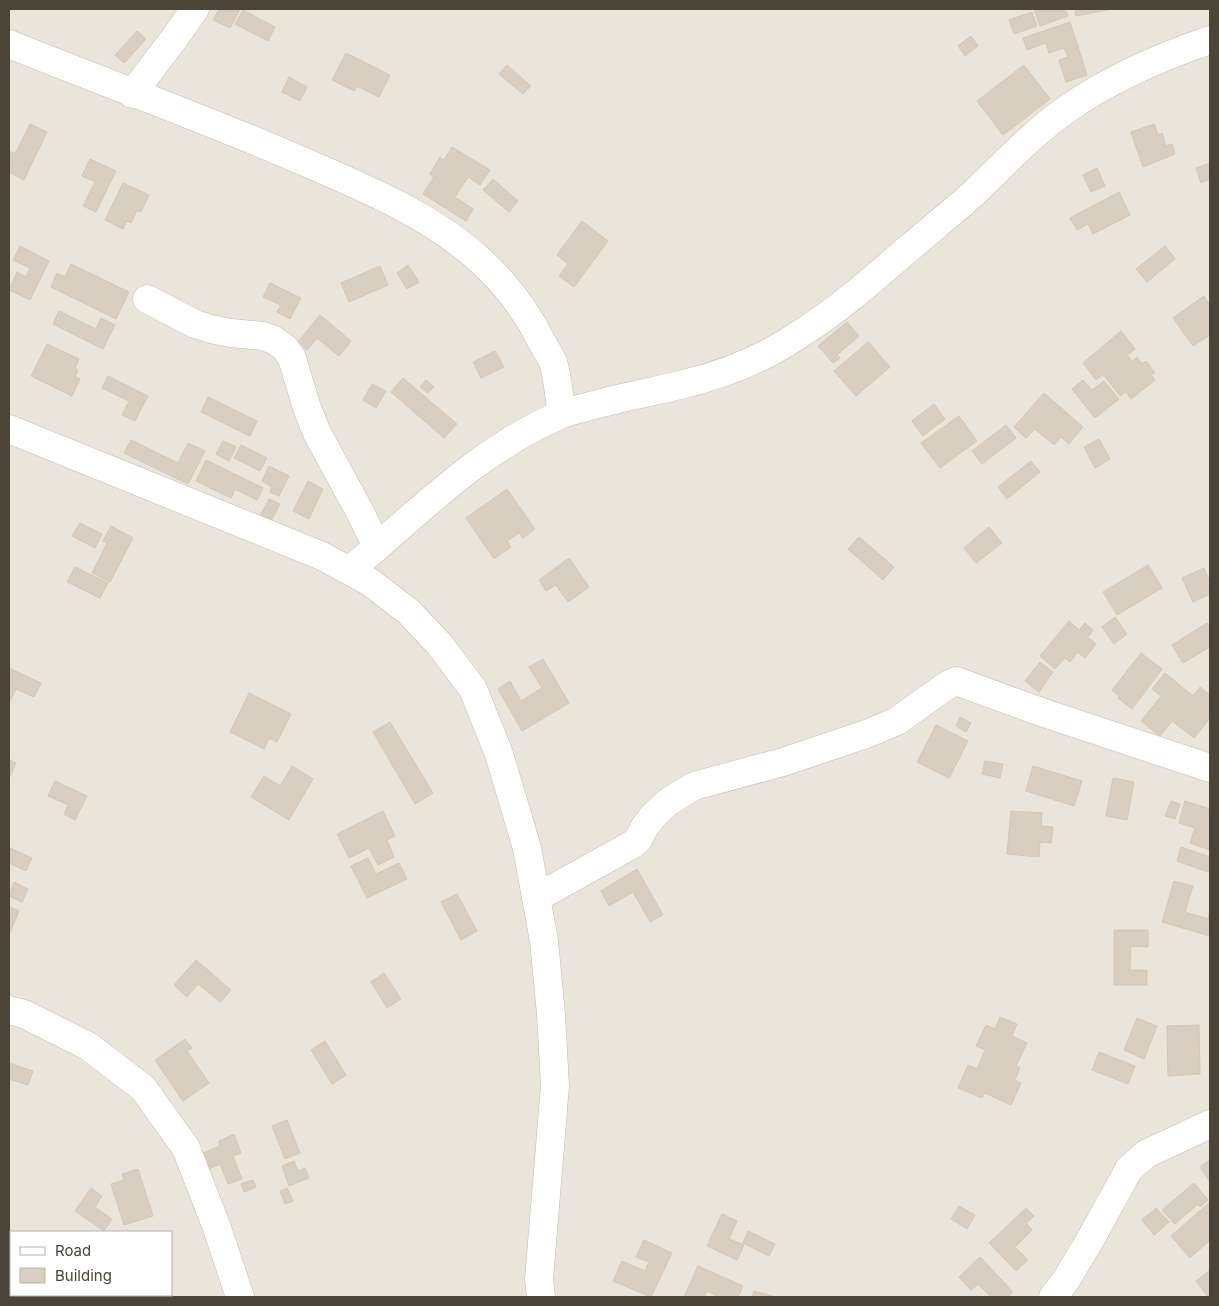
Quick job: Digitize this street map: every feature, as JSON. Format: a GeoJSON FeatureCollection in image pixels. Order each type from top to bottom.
{"type":"FeatureCollection","features":[{"type":"Feature","properties":{"kind":"street"},"geometry":{"type":"LineString","coordinates":[[132,94],[195,9]]}},
{"type":"Feature","properties":{"kind":"street"},"geometry":{"type":"LineString","coordinates":[[350,570],[452,481],[490,453],[521,434],[562,414],[718,374],[774,350],[855,295],[974,193],[1034,134],[1068,108],[1105,85],[1136,69],[1188,47],[1210,40]]}},
{"type":"Feature","properties":{"kind":"street"},"geometry":{"type":"LineString","coordinates":[[9,44],[132,94],[233,131],[330,173],[390,202],[441,230],[481,261],[510,292],[532,322],[552,362],[562,414]]}},
{"type":"Feature","properties":{"kind":"street"},"geometry":{"type":"LineString","coordinates":[[147,299],[195,324],[211,330],[263,336],[274,340],[284,348],[292,358],[307,408],[317,433],[377,547]]}},
{"type":"Feature","properties":{"kind":"street"},"geometry":{"type":"LineString","coordinates":[[9,429],[322,556],[350,570],[370,582],[409,612],[440,645],[473,689],[499,754],[527,848],[544,940],[555,1086],[539,1270],[541,1297]]}},
{"type":"Feature","properties":{"kind":"street"},"geometry":{"type":"LineString","coordinates":[[536,898],[633,844],[638,840],[653,816],[668,802],[694,786],[783,762],[869,734],[897,721],[956,681],[1044,713],[1210,768]]}},
{"type":"Feature","properties":{"kind":"street"},"geometry":{"type":"LineString","coordinates":[[9,1010],[24,1014],[88,1046],[143,1088],[186,1148],[217,1228],[240,1297]]}},
{"type":"Feature","properties":{"kind":"street"},"geometry":{"type":"LineString","coordinates":[[1053,1297],[1066,1280],[1090,1240],[1129,1168],[1146,1154],[1210,1124]]}},
{"type":"Feature","properties":{"kind":"shaded area"},"geometry":{"type":"Polygon","coordinates":[[[9,9],[1210,9],[1210,1297],[9,1297],[9,9]]]}},
{"type":"Feature","properties":{"kind":"building"},"geometry":{"type":"Polygon","coordinates":[[[219,9],[240,9],[230,28],[213,20],[219,9]]]}},
{"type":"Feature","properties":{"kind":"building"},"geometry":{"type":"Polygon","coordinates":[[[1034,9],[1065,9],[1068,16],[1040,26],[1034,9]]]}},
{"type":"Feature","properties":{"kind":"building"},"geometry":{"type":"Polygon","coordinates":[[[1075,9],[1112,9],[1076,16],[1075,9]]]}},
{"type":"Feature","properties":{"kind":"building"},"geometry":{"type":"Polygon","coordinates":[[[243,10],[275,27],[268,41],[235,24],[243,10]]]}},
{"type":"Feature","properties":{"kind":"building"},"geometry":{"type":"Polygon","coordinates":[[[1032,12],[1037,26],[1014,34],[1009,20],[1032,12]]]}},
{"type":"Feature","properties":{"kind":"building"},"geometry":{"type":"Polygon","coordinates":[[[1070,22],[1087,75],[1066,82],[1059,60],[1068,57],[1064,48],[1049,53],[1046,43],[1027,50],[1023,38],[1070,22]]]}},
{"type":"Feature","properties":{"kind":"building"},"geometry":{"type":"Polygon","coordinates":[[[137,31],[146,39],[124,63],[115,55],[137,31]]]}},
{"type":"Feature","properties":{"kind":"building"},"geometry":{"type":"Polygon","coordinates":[[[971,36],[978,46],[965,56],[958,46],[971,36]]]}},
{"type":"Feature","properties":{"kind":"building"},"geometry":{"type":"Polygon","coordinates":[[[346,53],[390,75],[379,97],[357,86],[354,91],[332,80],[346,53]]]}},
{"type":"Feature","properties":{"kind":"building"},"geometry":{"type":"Polygon","coordinates":[[[507,65],[531,86],[523,94],[499,74],[507,65]]]}},
{"type":"Feature","properties":{"kind":"building"},"geometry":{"type":"Polygon","coordinates":[[[1024,65],[1050,99],[1003,135],[977,101],[1024,65]]]}},
{"type":"Feature","properties":{"kind":"building"},"geometry":{"type":"Polygon","coordinates":[[[289,77],[307,87],[300,101],[282,92],[289,77]]]}},
{"type":"Feature","properties":{"kind":"building"},"geometry":{"type":"Polygon","coordinates":[[[30,124],[47,132],[24,180],[9,172],[9,151],[15,154],[30,124]]]}},
{"type":"Feature","properties":{"kind":"building"},"geometry":{"type":"Polygon","coordinates":[[[1154,124],[1158,135],[1162,133],[1166,146],[1172,144],[1175,154],[1143,167],[1131,132],[1154,124]]]}},
{"type":"Feature","properties":{"kind":"building"},"geometry":{"type":"Polygon","coordinates":[[[452,147],[490,170],[480,185],[468,177],[455,197],[473,209],[466,221],[423,194],[434,177],[430,174],[440,157],[444,160],[452,147]]]}},
{"type":"Feature","properties":{"kind":"building"},"geometry":{"type":"Polygon","coordinates":[[[90,159],[116,171],[96,212],[83,206],[95,182],[82,176],[90,159]]]}},
{"type":"Feature","properties":{"kind":"building"},"geometry":{"type":"Polygon","coordinates":[[[1210,163],[1210,179],[1201,183],[1196,168],[1210,163]]]}},
{"type":"Feature","properties":{"kind":"building"},"geometry":{"type":"Polygon","coordinates":[[[1097,168],[1105,186],[1091,192],[1083,175],[1097,168]]]}},
{"type":"Feature","properties":{"kind":"building"},"geometry":{"type":"Polygon","coordinates":[[[493,179],[518,201],[509,212],[483,190],[493,179]]]}},
{"type":"Feature","properties":{"kind":"building"},"geometry":{"type":"Polygon","coordinates":[[[123,183],[149,195],[141,212],[137,210],[131,223],[127,221],[123,229],[105,220],[123,183]]]}},
{"type":"Feature","properties":{"kind":"building"},"geometry":{"type":"Polygon","coordinates":[[[1119,192],[1130,215],[1093,234],[1088,224],[1077,230],[1070,218],[1119,192]]]}},
{"type":"Feature","properties":{"kind":"building"},"geometry":{"type":"Polygon","coordinates":[[[582,221],[608,241],[574,287],[559,276],[568,264],[557,255],[582,221]]]}},
{"type":"Feature","properties":{"kind":"building"},"geometry":{"type":"Polygon","coordinates":[[[20,246],[49,261],[30,300],[9,290],[17,272],[26,277],[30,268],[13,260],[20,246]]]}},
{"type":"Feature","properties":{"kind":"building"},"geometry":{"type":"Polygon","coordinates":[[[1165,246],[1175,259],[1147,282],[1136,269],[1165,246]]]}},
{"type":"Feature","properties":{"kind":"building"},"geometry":{"type":"Polygon","coordinates":[[[71,264],[129,292],[116,319],[51,287],[57,273],[65,277],[71,264]]]}},
{"type":"Feature","properties":{"kind":"building"},"geometry":{"type":"Polygon","coordinates":[[[408,265],[419,282],[407,289],[397,273],[408,265]]]}},
{"type":"Feature","properties":{"kind":"building"},"geometry":{"type":"Polygon","coordinates":[[[380,266],[388,285],[349,302],[341,283],[380,266]]]}},
{"type":"Feature","properties":{"kind":"building"},"geometry":{"type":"Polygon","coordinates":[[[270,283],[301,298],[290,319],[277,312],[281,305],[263,297],[270,283]]]}},
{"type":"Feature","properties":{"kind":"building"},"geometry":{"type":"Polygon","coordinates":[[[1204,296],[1210,306],[1210,335],[1193,346],[1173,318],[1204,296]]]}},
{"type":"Feature","properties":{"kind":"building"},"geometry":{"type":"Polygon","coordinates":[[[59,311],[96,329],[101,318],[115,325],[103,349],[53,324],[59,311]]]}},
{"type":"Feature","properties":{"kind":"building"},"geometry":{"type":"Polygon","coordinates":[[[320,315],[351,341],[339,356],[317,338],[307,350],[298,342],[320,315]]]}},
{"type":"Feature","properties":{"kind":"building"},"geometry":{"type":"Polygon","coordinates":[[[847,322],[859,336],[837,355],[840,358],[833,363],[818,346],[847,322]]]}},
{"type":"Feature","properties":{"kind":"building"},"geometry":{"type":"Polygon","coordinates":[[[1121,331],[1135,349],[1127,355],[1132,362],[1137,357],[1142,364],[1146,361],[1155,373],[1151,375],[1155,380],[1131,399],[1126,392],[1120,396],[1103,374],[1096,380],[1083,363],[1121,331]]]}},
{"type":"Feature","properties":{"kind":"building"},"geometry":{"type":"Polygon","coordinates":[[[868,342],[890,367],[856,396],[834,371],[868,342]]]}},
{"type":"Feature","properties":{"kind":"building"},"geometry":{"type":"Polygon","coordinates":[[[47,344],[79,359],[75,368],[78,370],[75,377],[80,379],[72,396],[31,376],[47,344]]]}},
{"type":"Feature","properties":{"kind":"building"},"geometry":{"type":"Polygon","coordinates":[[[495,351],[504,367],[481,378],[473,362],[495,351]]]}},
{"type":"Feature","properties":{"kind":"building"},"geometry":{"type":"Polygon","coordinates":[[[108,376],[148,396],[135,421],[122,415],[129,401],[102,388],[108,376]]]}},
{"type":"Feature","properties":{"kind":"building"},"geometry":{"type":"Polygon","coordinates":[[[403,378],[457,424],[444,438],[391,392],[403,378]]]}},
{"type":"Feature","properties":{"kind":"building"},"geometry":{"type":"Polygon","coordinates":[[[426,380],[434,387],[428,393],[420,387],[426,380]]]}},
{"type":"Feature","properties":{"kind":"building"},"geometry":{"type":"Polygon","coordinates":[[[1083,380],[1092,390],[1104,381],[1119,399],[1095,418],[1072,389],[1083,380]]]}},
{"type":"Feature","properties":{"kind":"building"},"geometry":{"type":"Polygon","coordinates":[[[372,384],[386,391],[376,408],[363,400],[372,384]]]}},
{"type":"Feature","properties":{"kind":"building"},"geometry":{"type":"Polygon","coordinates":[[[1044,393],[1083,427],[1069,444],[1061,437],[1054,445],[1035,429],[1026,438],[1014,427],[1044,393]]]}},
{"type":"Feature","properties":{"kind":"building"},"geometry":{"type":"Polygon","coordinates":[[[208,397],[257,421],[250,436],[201,412],[208,397]]]}},
{"type":"Feature","properties":{"kind":"building"},"geometry":{"type":"Polygon","coordinates":[[[934,404],[945,419],[923,436],[912,421],[934,404]]]}},
{"type":"Feature","properties":{"kind":"building"},"geometry":{"type":"Polygon","coordinates":[[[959,416],[977,441],[940,468],[921,443],[959,416]]]}},
{"type":"Feature","properties":{"kind":"building"},"geometry":{"type":"Polygon","coordinates":[[[1006,425],[1016,438],[982,464],[972,451],[1006,425]]]}},
{"type":"Feature","properties":{"kind":"building"},"geometry":{"type":"Polygon","coordinates":[[[1099,439],[1110,459],[1095,468],[1084,447],[1099,439]]]}},
{"type":"Feature","properties":{"kind":"building"},"geometry":{"type":"Polygon","coordinates":[[[131,440],[178,463],[188,443],[205,451],[188,484],[124,453],[131,440]]]}},
{"type":"Feature","properties":{"kind":"building"},"geometry":{"type":"Polygon","coordinates":[[[223,441],[236,447],[229,461],[216,454],[223,441]]]}},
{"type":"Feature","properties":{"kind":"building"},"geometry":{"type":"Polygon","coordinates":[[[241,445],[267,458],[260,471],[234,458],[241,445]]]}},
{"type":"Feature","properties":{"kind":"building"},"geometry":{"type":"Polygon","coordinates":[[[206,460],[263,488],[257,500],[235,489],[231,498],[196,481],[206,460]]]}},
{"type":"Feature","properties":{"kind":"building"},"geometry":{"type":"Polygon","coordinates":[[[1031,461],[1040,472],[1007,499],[998,487],[1031,461]]]}},
{"type":"Feature","properties":{"kind":"building"},"geometry":{"type":"Polygon","coordinates":[[[269,466],[289,476],[279,496],[270,492],[272,487],[262,481],[269,466]]]}},
{"type":"Feature","properties":{"kind":"building"},"geometry":{"type":"Polygon","coordinates":[[[308,481],[323,489],[309,519],[293,511],[308,481]]]}},
{"type":"Feature","properties":{"kind":"building"},"geometry":{"type":"Polygon","coordinates":[[[507,489],[535,529],[523,538],[519,533],[507,541],[511,547],[494,559],[466,518],[507,489]]]}},
{"type":"Feature","properties":{"kind":"building"},"geometry":{"type":"Polygon","coordinates":[[[269,499],[280,504],[271,521],[260,516],[269,499]]]}},
{"type":"Feature","properties":{"kind":"building"},"geometry":{"type":"Polygon","coordinates":[[[80,523],[102,534],[95,548],[72,536],[80,523]]]}},
{"type":"Feature","properties":{"kind":"building"},"geometry":{"type":"Polygon","coordinates":[[[111,526],[133,538],[110,582],[92,573],[107,543],[103,541],[111,526]]]}},
{"type":"Feature","properties":{"kind":"building"},"geometry":{"type":"Polygon","coordinates":[[[989,527],[1002,543],[976,563],[964,548],[989,527]]]}},
{"type":"Feature","properties":{"kind":"building"},"geometry":{"type":"Polygon","coordinates":[[[859,537],[894,567],[883,580],[848,549],[859,537]]]}},
{"type":"Feature","properties":{"kind":"building"},"geometry":{"type":"Polygon","coordinates":[[[569,558],[589,587],[568,602],[556,585],[546,591],[539,580],[569,558]]]}},
{"type":"Feature","properties":{"kind":"building"},"geometry":{"type":"Polygon","coordinates":[[[1148,565],[1162,588],[1117,615],[1103,592],[1148,565]]]}},
{"type":"Feature","properties":{"kind":"building"},"geometry":{"type":"Polygon","coordinates":[[[75,567],[108,583],[100,598],[67,582],[75,567]]]}},
{"type":"Feature","properties":{"kind":"building"},"geometry":{"type":"Polygon","coordinates":[[[1204,568],[1210,582],[1210,594],[1193,602],[1182,578],[1204,568]]]}},
{"type":"Feature","properties":{"kind":"building"},"geometry":{"type":"Polygon","coordinates":[[[1115,617],[1127,634],[1114,644],[1102,627],[1115,617]]]}},
{"type":"Feature","properties":{"kind":"building"},"geometry":{"type":"Polygon","coordinates":[[[1069,621],[1096,644],[1085,658],[1078,652],[1070,662],[1065,658],[1055,669],[1040,656],[1069,621]]]}},
{"type":"Feature","properties":{"kind":"building"},"geometry":{"type":"Polygon","coordinates":[[[1085,623],[1093,630],[1089,636],[1080,629],[1085,623]]]}},
{"type":"Feature","properties":{"kind":"building"},"geometry":{"type":"Polygon","coordinates":[[[1207,623],[1210,628],[1210,647],[1183,663],[1172,645],[1207,623]]]}},
{"type":"Feature","properties":{"kind":"building"},"geometry":{"type":"Polygon","coordinates":[[[1141,653],[1162,669],[1132,709],[1118,698],[1119,696],[1112,690],[1141,653]]]}},
{"type":"Feature","properties":{"kind":"building"},"geometry":{"type":"Polygon","coordinates":[[[543,659],[569,703],[522,731],[498,689],[510,681],[521,701],[542,688],[529,667],[543,659]]]}},
{"type":"Feature","properties":{"kind":"building"},"geometry":{"type":"Polygon","coordinates":[[[1040,662],[1053,672],[1039,692],[1025,681],[1040,662]]]}},
{"type":"Feature","properties":{"kind":"building"},"geometry":{"type":"Polygon","coordinates":[[[9,668],[41,683],[34,697],[16,689],[9,700],[9,668]]]}},
{"type":"Feature","properties":{"kind":"building"},"geometry":{"type":"Polygon","coordinates":[[[1165,673],[1193,696],[1200,687],[1210,695],[1210,712],[1208,715],[1210,718],[1194,738],[1172,721],[1160,736],[1141,721],[1161,696],[1152,689],[1165,673]]]}},
{"type":"Feature","properties":{"kind":"building"},"geometry":{"type":"Polygon","coordinates":[[[249,693],[291,714],[277,742],[269,738],[264,749],[230,732],[249,693]]]}},
{"type":"Feature","properties":{"kind":"building"},"geometry":{"type":"Polygon","coordinates":[[[960,717],[971,723],[966,732],[956,726],[960,717]]]}},
{"type":"Feature","properties":{"kind":"building"},"geometry":{"type":"Polygon","coordinates":[[[390,722],[433,793],[415,804],[373,732],[390,722]]]}},
{"type":"Feature","properties":{"kind":"building"},"geometry":{"type":"Polygon","coordinates":[[[936,725],[968,741],[949,778],[917,762],[936,725]]]}},
{"type":"Feature","properties":{"kind":"building"},"geometry":{"type":"Polygon","coordinates":[[[9,759],[16,763],[10,777],[9,777],[9,759]]]}},
{"type":"Feature","properties":{"kind":"building"},"geometry":{"type":"Polygon","coordinates":[[[985,761],[1003,764],[1000,778],[982,774],[985,761]]]}},
{"type":"Feature","properties":{"kind":"building"},"geometry":{"type":"Polygon","coordinates":[[[292,766],[313,779],[289,820],[251,797],[264,776],[280,786],[292,766]]]}},
{"type":"Feature","properties":{"kind":"building"},"geometry":{"type":"Polygon","coordinates":[[[1033,766],[1082,781],[1074,806],[1026,791],[1033,766]]]}},
{"type":"Feature","properties":{"kind":"building"},"geometry":{"type":"Polygon","coordinates":[[[1113,778],[1134,782],[1127,820],[1106,816],[1113,778]]]}},
{"type":"Feature","properties":{"kind":"building"},"geometry":{"type":"Polygon","coordinates":[[[55,781],[87,796],[75,820],[64,814],[68,805],[48,796],[55,781]]]}},
{"type":"Feature","properties":{"kind":"building"},"geometry":{"type":"Polygon","coordinates":[[[1171,801],[1180,804],[1175,819],[1165,816],[1171,801]]]}},
{"type":"Feature","properties":{"kind":"building"},"geometry":{"type":"Polygon","coordinates":[[[1185,801],[1210,809],[1210,850],[1190,843],[1195,828],[1179,823],[1185,801]]]}},
{"type":"Feature","properties":{"kind":"building"},"geometry":{"type":"Polygon","coordinates":[[[383,811],[395,836],[387,840],[394,857],[378,865],[369,848],[349,858],[337,834],[383,811]]]}},
{"type":"Feature","properties":{"kind":"building"},"geometry":{"type":"Polygon","coordinates":[[[1011,811],[1042,813],[1041,826],[1053,827],[1051,843],[1040,842],[1039,857],[1007,854],[1011,811]]]}},
{"type":"Feature","properties":{"kind":"building"},"geometry":{"type":"Polygon","coordinates":[[[1181,847],[1210,857],[1208,872],[1177,861],[1181,847]]]}},
{"type":"Feature","properties":{"kind":"building"},"geometry":{"type":"Polygon","coordinates":[[[10,848],[32,858],[26,871],[9,863],[10,848]]]}},
{"type":"Feature","properties":{"kind":"building"},"geometry":{"type":"Polygon","coordinates":[[[368,858],[376,874],[399,863],[407,879],[367,898],[351,866],[368,858]]]}},
{"type":"Feature","properties":{"kind":"building"},"geometry":{"type":"Polygon","coordinates":[[[637,869],[663,915],[650,922],[633,892],[609,906],[601,891],[637,869]]]}},
{"type":"Feature","properties":{"kind":"building"},"geometry":{"type":"Polygon","coordinates":[[[1174,881],[1193,886],[1185,912],[1208,919],[1210,909],[1210,936],[1162,922],[1174,881]]]}},
{"type":"Feature","properties":{"kind":"building"},"geometry":{"type":"Polygon","coordinates":[[[14,882],[28,889],[22,902],[9,896],[14,882]]]}},
{"type":"Feature","properties":{"kind":"building"},"geometry":{"type":"Polygon","coordinates":[[[457,894],[477,931],[461,940],[441,902],[457,894]]]}},
{"type":"Feature","properties":{"kind":"building"},"geometry":{"type":"Polygon","coordinates":[[[10,907],[19,911],[9,935],[9,910],[10,907]]]}},
{"type":"Feature","properties":{"kind":"building"},"geometry":{"type":"Polygon","coordinates":[[[1114,930],[1148,930],[1148,947],[1131,946],[1130,970],[1147,970],[1147,985],[1114,985],[1114,930]]]}},
{"type":"Feature","properties":{"kind":"building"},"geometry":{"type":"Polygon","coordinates":[[[196,960],[231,990],[220,1002],[198,984],[187,997],[174,985],[196,960]]]}},
{"type":"Feature","properties":{"kind":"building"},"geometry":{"type":"Polygon","coordinates":[[[384,973],[401,999],[387,1008],[371,982],[384,973]]]}},
{"type":"Feature","properties":{"kind":"building"},"geometry":{"type":"Polygon","coordinates":[[[1000,1017],[1017,1024],[1012,1036],[1027,1043],[1016,1066],[1020,1068],[1015,1080],[1021,1083],[1011,1105],[985,1093],[982,1098],[958,1088],[968,1065],[977,1069],[985,1050],[976,1046],[986,1025],[995,1029],[1000,1017]]]}},
{"type":"Feature","properties":{"kind":"building"},"geometry":{"type":"Polygon","coordinates":[[[1137,1018],[1157,1026],[1144,1059],[1124,1050],[1137,1018]]]}},
{"type":"Feature","properties":{"kind":"building"},"geometry":{"type":"Polygon","coordinates":[[[1199,1025],[1200,1074],[1168,1076],[1167,1026],[1199,1025]]]}},
{"type":"Feature","properties":{"kind":"building"},"geometry":{"type":"Polygon","coordinates":[[[185,1039],[192,1048],[187,1051],[209,1083],[183,1101],[155,1060],[185,1039]]]}},
{"type":"Feature","properties":{"kind":"building"},"geometry":{"type":"Polygon","coordinates":[[[325,1041],[346,1075],[332,1084],[311,1050],[325,1041]]]}},
{"type":"Feature","properties":{"kind":"building"},"geometry":{"type":"Polygon","coordinates":[[[1099,1052],[1135,1066],[1128,1084],[1092,1070],[1099,1052]]]}},
{"type":"Feature","properties":{"kind":"building"},"geometry":{"type":"Polygon","coordinates":[[[9,1063],[33,1071],[28,1085],[9,1079],[9,1063]]]}},
{"type":"Feature","properties":{"kind":"building"},"geometry":{"type":"Polygon","coordinates":[[[287,1120],[300,1153],[285,1159],[272,1126],[287,1120]]]}},
{"type":"Feature","properties":{"kind":"building"},"geometry":{"type":"Polygon","coordinates":[[[234,1134],[241,1153],[233,1156],[242,1179],[228,1184],[220,1164],[209,1169],[203,1153],[220,1146],[219,1141],[234,1134]]]}},
{"type":"Feature","properties":{"kind":"building"},"geometry":{"type":"Polygon","coordinates":[[[1210,1160],[1210,1182],[1200,1167],[1210,1160]]]}},
{"type":"Feature","properties":{"kind":"building"},"geometry":{"type":"Polygon","coordinates":[[[294,1161],[298,1171],[305,1168],[309,1178],[289,1186],[282,1166],[294,1161]]]}},
{"type":"Feature","properties":{"kind":"building"},"geometry":{"type":"Polygon","coordinates":[[[138,1169],[153,1216],[124,1225],[111,1184],[124,1180],[122,1174],[138,1169]]]}},
{"type":"Feature","properties":{"kind":"building"},"geometry":{"type":"Polygon","coordinates":[[[253,1180],[256,1187],[244,1192],[241,1184],[253,1180]]]}},
{"type":"Feature","properties":{"kind":"building"},"geometry":{"type":"Polygon","coordinates":[[[1194,1183],[1208,1200],[1200,1207],[1198,1204],[1175,1224],[1162,1210],[1194,1183]]]}},
{"type":"Feature","properties":{"kind":"building"},"geometry":{"type":"Polygon","coordinates":[[[91,1188],[102,1196],[95,1207],[112,1219],[104,1231],[75,1211],[91,1188]]]}},
{"type":"Feature","properties":{"kind":"building"},"geometry":{"type":"Polygon","coordinates":[[[287,1188],[293,1201],[285,1204],[280,1191],[287,1188]]]}},
{"type":"Feature","properties":{"kind":"building"},"geometry":{"type":"Polygon","coordinates":[[[1210,1202],[1210,1240],[1190,1258],[1171,1236],[1210,1202]]]}},
{"type":"Feature","properties":{"kind":"building"},"geometry":{"type":"Polygon","coordinates":[[[959,1206],[975,1215],[967,1229],[951,1219],[959,1206]]]}},
{"type":"Feature","properties":{"kind":"building"},"geometry":{"type":"Polygon","coordinates":[[[1026,1208],[1034,1216],[1026,1223],[1032,1230],[1015,1247],[1028,1260],[1016,1271],[989,1243],[1026,1208]]]}},
{"type":"Feature","properties":{"kind":"building"},"geometry":{"type":"Polygon","coordinates":[[[1156,1208],[1169,1222],[1154,1235],[1142,1220],[1156,1208]]]}},
{"type":"Feature","properties":{"kind":"building"},"geometry":{"type":"Polygon","coordinates":[[[722,1214],[737,1221],[729,1239],[744,1245],[737,1260],[707,1246],[722,1214]]]}},
{"type":"Feature","properties":{"kind":"building"},"geometry":{"type":"Polygon","coordinates":[[[748,1231],[775,1244],[769,1256],[743,1243],[748,1231]]]}},
{"type":"Feature","properties":{"kind":"building"},"geometry":{"type":"Polygon","coordinates":[[[644,1240],[672,1253],[651,1297],[613,1281],[622,1261],[645,1271],[649,1262],[636,1257],[644,1240]]]}},
{"type":"Feature","properties":{"kind":"building"},"geometry":{"type":"Polygon","coordinates":[[[980,1257],[1013,1292],[1007,1297],[991,1297],[978,1284],[971,1290],[959,1277],[980,1257]]]}},
{"type":"Feature","properties":{"kind":"building"},"geometry":{"type":"Polygon","coordinates":[[[698,1266],[743,1286],[738,1297],[719,1297],[707,1291],[704,1297],[684,1297],[698,1266]]]}},
{"type":"Feature","properties":{"kind":"building"},"geometry":{"type":"Polygon","coordinates":[[[1210,1270],[1210,1297],[1208,1297],[1196,1281],[1210,1270]]]}},
{"type":"Feature","properties":{"kind":"building"},"geometry":{"type":"Polygon","coordinates":[[[9,1287],[10,1296],[19,1296],[19,1297],[9,1297],[9,1287]]]}},
{"type":"Feature","properties":{"kind":"building"},"geometry":{"type":"Polygon","coordinates":[[[754,1291],[776,1297],[752,1297],[754,1291]]]}}]}
